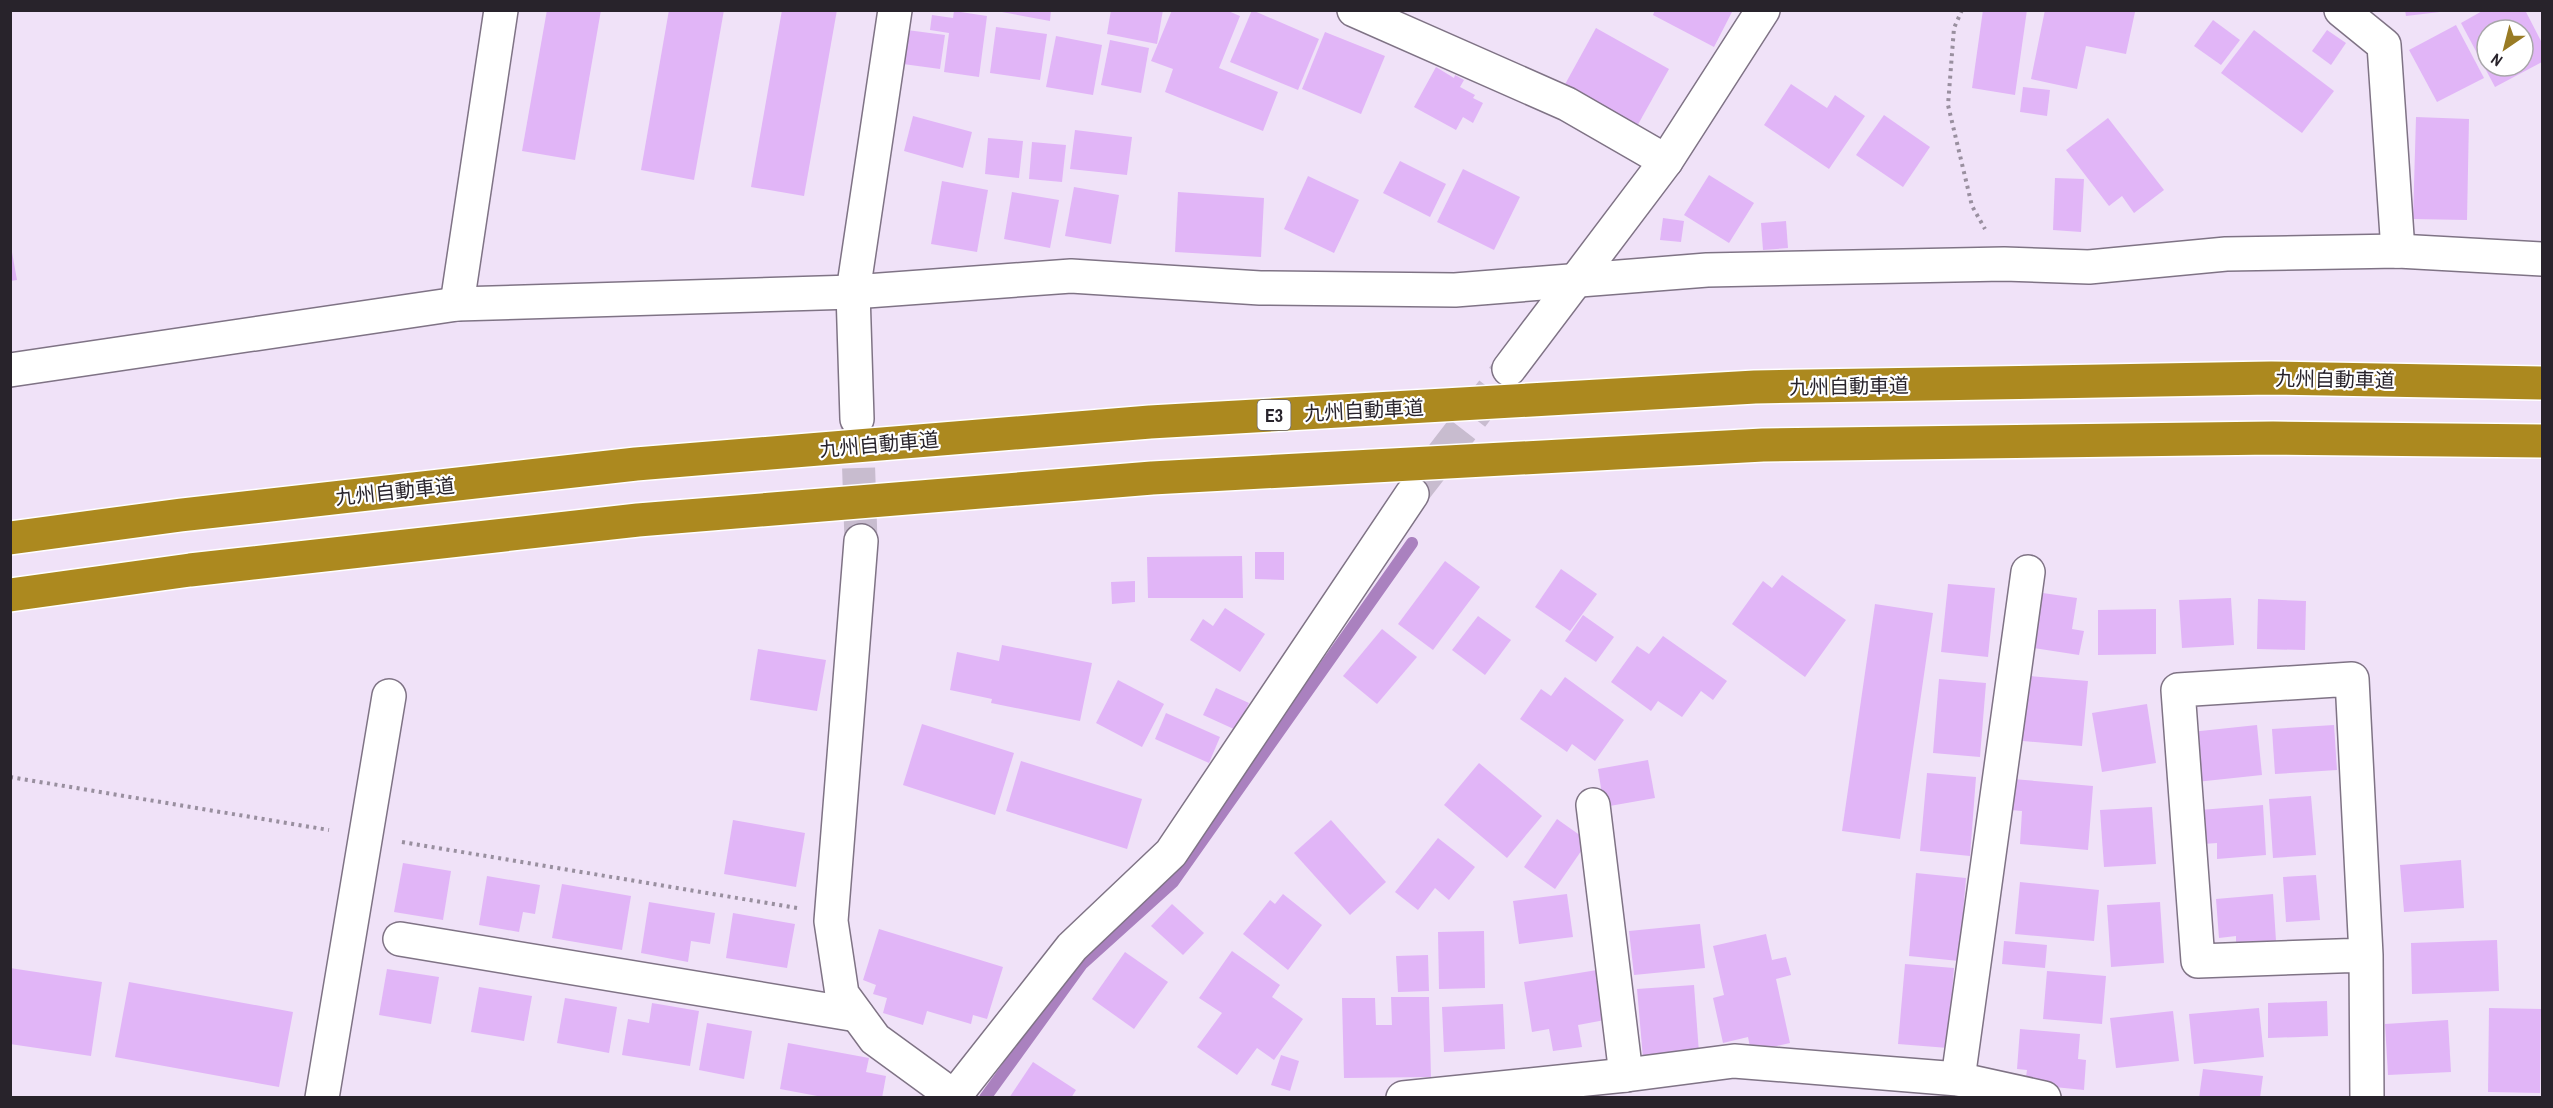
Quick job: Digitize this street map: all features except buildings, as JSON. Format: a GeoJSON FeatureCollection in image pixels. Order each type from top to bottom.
{"type":"FeatureCollection","features":[{"type":"Feature","properties":{"kind":"highway","name":"九州自動車道"},"geometry":{"type":"LineString","coordinates":[[10,538],[182,515],[636,464],[1150,422],[1755,387],[2271,378],[2542,383]]}},
{"type":"Feature","properties":{"kind":"highway"},"geometry":{"type":"LineString","coordinates":[[10,595],[190,570],[638,520],[1152,478],[1763,445],[2273,438],[2542,441]]}},
{"type":"Feature","properties":{"kind":"street"},"geometry":{"type":"LineString","coordinates":[[457,304],[501,10]]}},
{"type":"Feature","properties":{"kind":"street"},"geometry":{"type":"LineString","coordinates":[[858,419],[853,292],[895,10]]}},
{"type":"Feature","properties":{"kind":"street"},"geometry":{"type":"LineString","coordinates":[[1354,10],[1567,104],[1666,161]]}},
{"type":"Feature","properties":{"kind":"street"},"geometry":{"type":"LineString","coordinates":[[1509,369],[1666,161],[1763,10]]}},
{"type":"Feature","properties":{"kind":"street"},"geometry":{"type":"LineString","coordinates":[[2341,10],[2384,45],[2398,251]]}},
{"type":"Feature","properties":{"kind":"street"},"geometry":{"type":"LineString","coordinates":[[10,370],[457,304],[853,292],[1071,276],[1260,288],[1455,290],[1707,270],[2004,264],[2089,267],[2226,254],[2398,251],[2542,259]]}},
{"type":"Feature","properties":{"kind":"street"},"geometry":{"type":"LineString","coordinates":[[861,541],[832,914],[842,994],[875,1039],[955,1097],[1072,947],[1171,853],[1412,494]]}},
{"type":"Feature","properties":{"kind":"street"},"geometry":{"type":"LineString","coordinates":[[1958,1079],[2028,572]]}},
{"type":"Feature","properties":{"kind":"street"},"geometry":{"type":"LineString","coordinates":[[2366,955],[2198,961],[2178,690],[2352,679],[2366,955],[2367,1098]]}},
{"type":"Feature","properties":{"kind":"street"},"geometry":{"type":"LineString","coordinates":[[322,1098],[389,696]]}},
{"type":"Feature","properties":{"kind":"street"},"geometry":{"type":"LineString","coordinates":[[1593,805],[1626,1075]]}},
{"type":"Feature","properties":{"kind":"street"},"geometry":{"type":"LineString","coordinates":[[400,939],[857,1015]]}},
{"type":"Feature","properties":{"kind":"street"},"geometry":{"type":"LineString","coordinates":[[1403,1098],[1734,1062],[1958,1079],[2044,1098]]}},
{"type":"Feature","properties":{"kind":"path"},"geometry":{"type":"LineString","coordinates":[[1962,10],[1954,28],[1948,105],[1972,206],[2004,264]]}},
{"type":"Feature","properties":{"kind":"path"},"geometry":{"type":"LineString","coordinates":[[10,777],[832,914]]}},
{"type":"Feature","properties":{"kind":"waterway"},"geometry":{"type":"LineString","coordinates":[[985,1098],[1082,964],[1173,882],[1412,543]]}},
{"type":"Feature","properties":{"kind":"tunnel"},"geometry":{"type":"LineString","coordinates":[[1412,494],[1509,369]]}},
{"type":"Feature","properties":{"kind":"tunnel"},"geometry":{"type":"LineString","coordinates":[[857,419],[861,541]]}}]}
